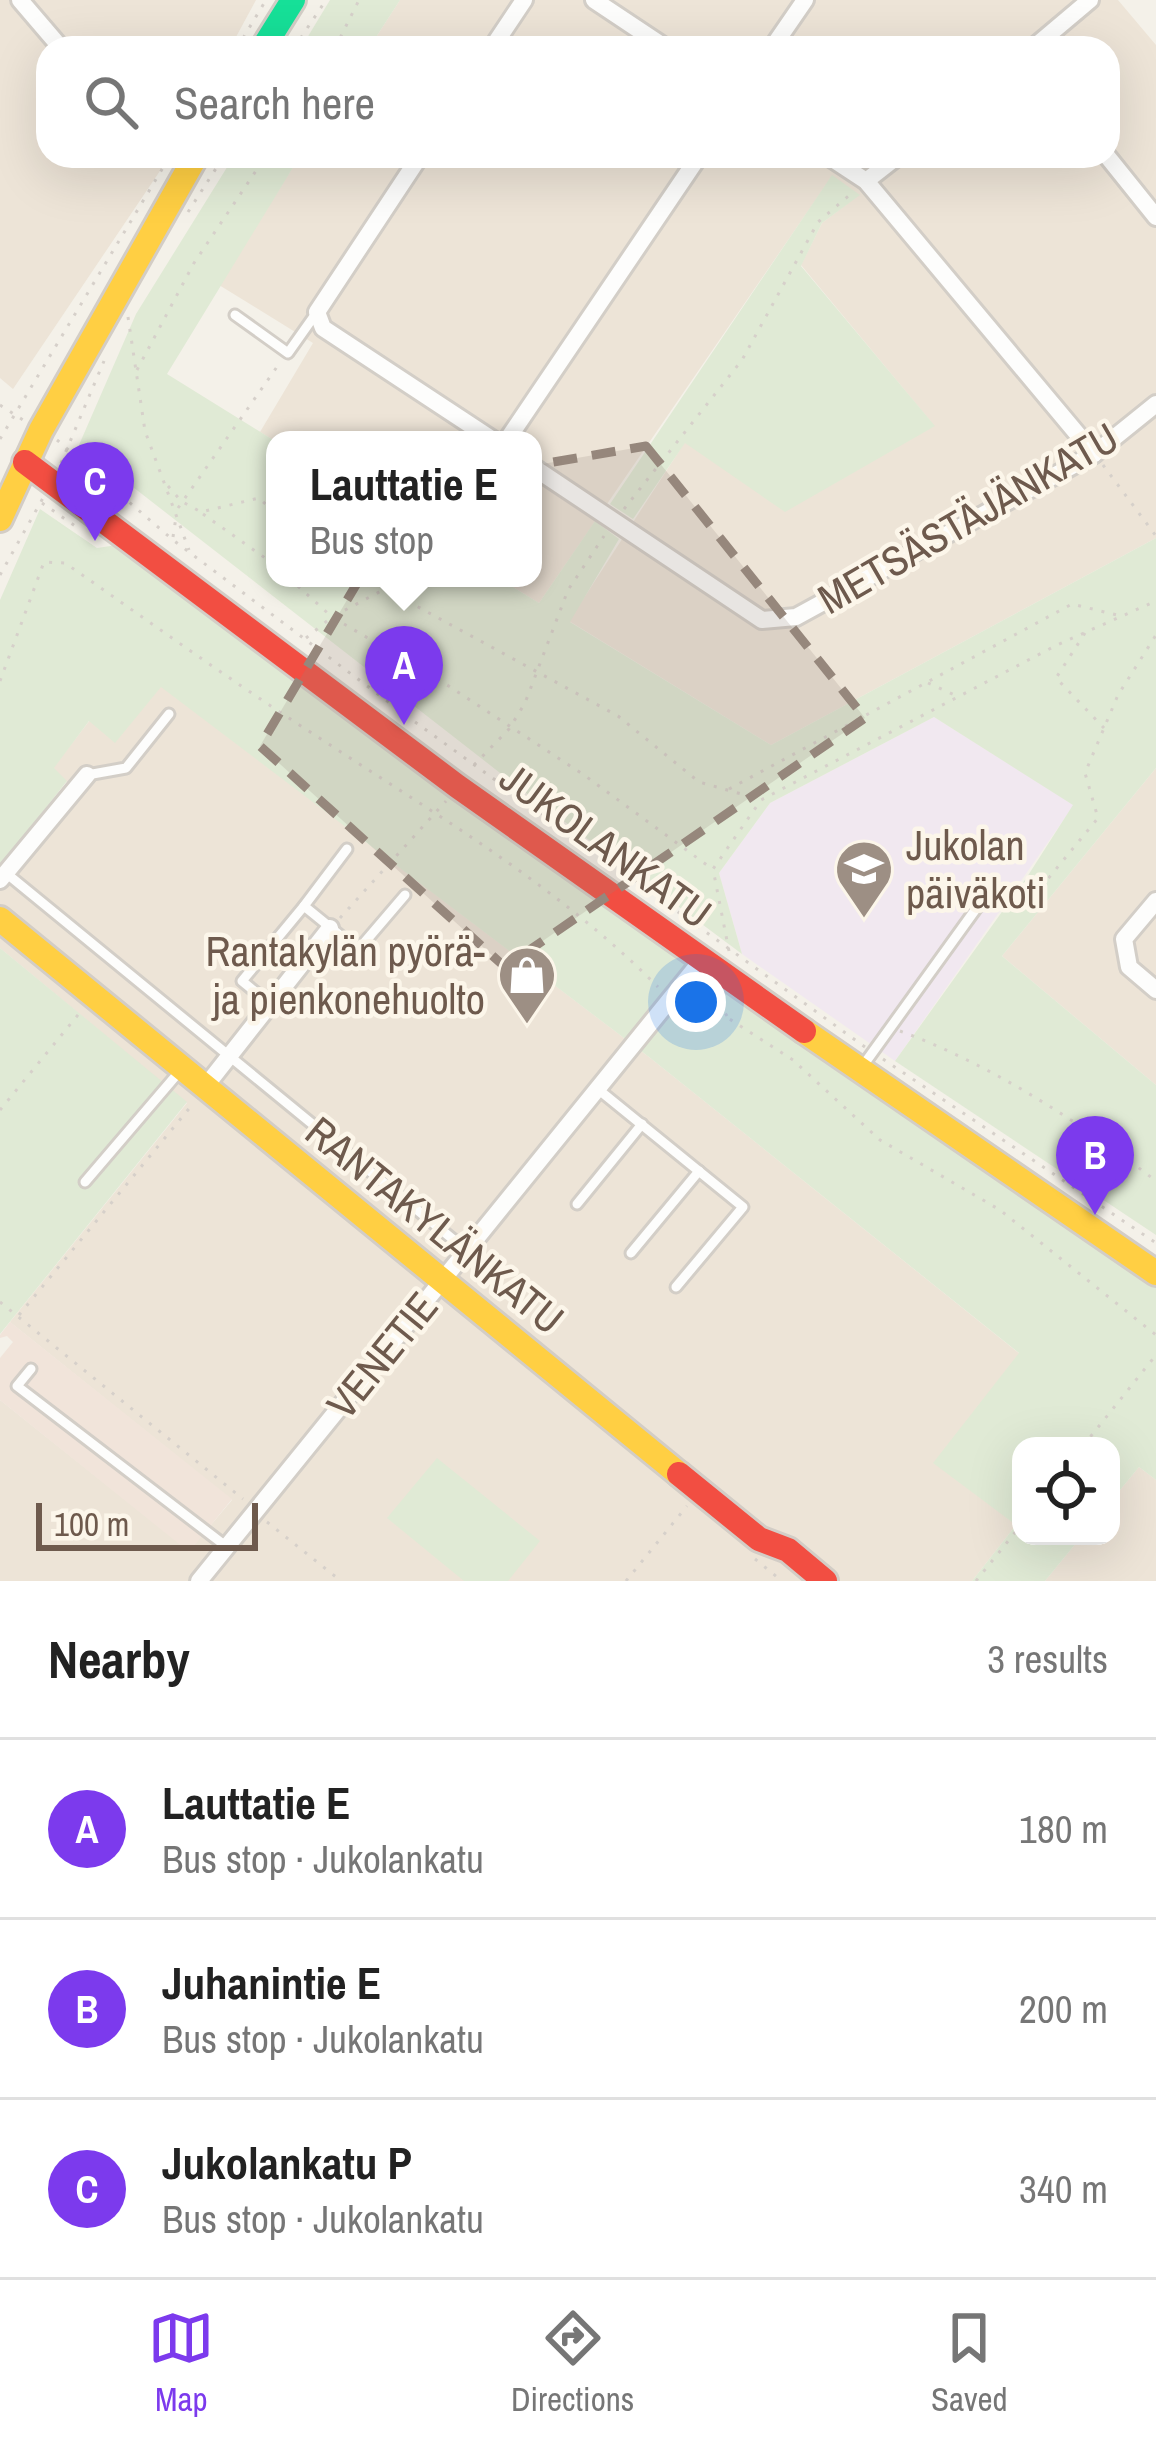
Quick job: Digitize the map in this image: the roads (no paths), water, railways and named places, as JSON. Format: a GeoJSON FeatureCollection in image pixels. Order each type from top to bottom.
{"type":"FeatureCollection","features":[{"type":"Feature","properties":{"kind":"main road"},"geometry":{"type":"LineString","coordinates":[[270,36],[293,0]]}},
{"type":"Feature","properties":{"kind":"main road"},"geometry":{"type":"LineString","coordinates":[[0,518],[107,309],[189,168]]}},
{"type":"Feature","properties":{"kind":"main road","name":"JUKOLANKATU"},"geometry":{"type":"LineString","coordinates":[[25,462],[46,491],[465,776],[704,972],[866,1062],[1156,1273]]}},
{"type":"Feature","properties":{"kind":"main road","name":"RANTAKYLÄNKATU"},"geometry":{"type":"LineString","coordinates":[[0,920],[759,1539],[788,1550],[825,1581]]}},
{"type":"Feature","properties":{"kind":"street"},"geometry":{"type":"LineString","coordinates":[[20,0],[51,36]]}},
{"type":"Feature","properties":{"kind":"street"},"geometry":{"type":"LineString","coordinates":[[500,36],[524,0]]}},
{"type":"Feature","properties":{"kind":"street"},"geometry":{"type":"LineString","coordinates":[[594,0],[648,36]]}},
{"type":"Feature","properties":{"kind":"street"},"geometry":{"type":"LineString","coordinates":[[780,36],[805,0]]}},
{"type":"Feature","properties":{"kind":"street"},"geometry":{"type":"LineString","coordinates":[[1047,36],[1090,0]]}},
{"type":"Feature","properties":{"kind":"street"},"geometry":{"type":"LineString","coordinates":[[412,168],[317,312],[322,328],[479,431]]}},
{"type":"Feature","properties":{"kind":"street"},"geometry":{"type":"LineString","coordinates":[[513,431],[691,168]]}},
{"type":"Feature","properties":{"kind":"street"},"geometry":{"type":"LineString","coordinates":[[846,168],[866,181],[1094,454]]}},
{"type":"Feature","properties":{"kind":"street"},"geometry":{"type":"LineString","coordinates":[[866,181],[883,168]]}},
{"type":"Feature","properties":{"kind":"street"},"geometry":{"type":"LineString","coordinates":[[1117,168],[1156,217]]}},
{"type":"Feature","properties":{"kind":"street","name":"METSÄSTÄJÄNKATU"},"geometry":{"type":"LineString","coordinates":[[542,473],[762,620],[796,617],[1094,454],[1156,404]]}},
{"type":"Feature","properties":{"kind":"street"},"geometry":{"type":"LineString","coordinates":[[3,876],[87,775]]}},
{"type":"Feature","properties":{"kind":"street"},"geometry":{"type":"LineString","coordinates":[[1156,901],[1124,939],[1129,967],[1156,990]]}},
{"type":"Feature","properties":{"kind":"street"},"geometry":{"type":"LineString","coordinates":[[205,1087],[331,928]]}},
{"type":"Feature","properties":{"kind":"street","name":"VENETIE"},"geometry":{"type":"LineString","coordinates":[[199,1581],[671,1000],[704,972]]}},
{"type":"Feature","properties":{"kind":"lane"},"geometry":{"type":"LineString","coordinates":[[235,315],[287,353],[317,312]]}},
{"type":"Feature","properties":{"kind":"lane"},"geometry":{"type":"LineString","coordinates":[[87,775],[126,768],[169,714]]}},
{"type":"Feature","properties":{"kind":"lane"},"geometry":{"type":"LineString","coordinates":[[270,1004],[242,981],[347,849]]}},
{"type":"Feature","properties":{"kind":"lane"},"geometry":{"type":"LineString","coordinates":[[3,876],[466,1250]]}},
{"type":"Feature","properties":{"kind":"lane"},"geometry":{"type":"LineString","coordinates":[[866,1062],[991,887]]}},
{"type":"Feature","properties":{"kind":"lane"},"geometry":{"type":"LineString","coordinates":[[304,906],[358,950],[404,895]]}},
{"type":"Feature","properties":{"kind":"lane"},"geometry":{"type":"LineString","coordinates":[[86,1182],[182,1069]]}},
{"type":"Feature","properties":{"kind":"lane"},"geometry":{"type":"LineString","coordinates":[[599,1090],[743,1207],[676,1287]]}},
{"type":"Feature","properties":{"kind":"lane"},"geometry":{"type":"LineString","coordinates":[[577,1204],[642,1124]]}},
{"type":"Feature","properties":{"kind":"lane"},"geometry":{"type":"LineString","coordinates":[[631,1253],[699,1171]]}},
{"type":"Feature","properties":{"kind":"lane"},"geometry":{"type":"LineString","coordinates":[[31,1369],[17,1386],[227,1547]]}},
{"type":"Feature","properties":{"kind":"place","name":"Jukolankatu P"},"geometry":{"type":"Point","coordinates":[95,541]}},
{"type":"Feature","properties":{"kind":"place","name":"Lauttatie E"},"geometry":{"type":"Point","coordinates":[404,725]}},
{"type":"Feature","properties":{"kind":"place","name":"Jukolan päiväkoti"},"geometry":{"type":"Point","coordinates":[864,920]}},
{"type":"Feature","properties":{"kind":"place","name":"Rantakylän pyörä- ja pienkonehuolto"},"geometry":{"type":"Point","coordinates":[527,1026]}},
{"type":"Feature","properties":{"kind":"place","name":"Juhanintie E"},"geometry":{"type":"Point","coordinates":[1095,1215]}}]}
